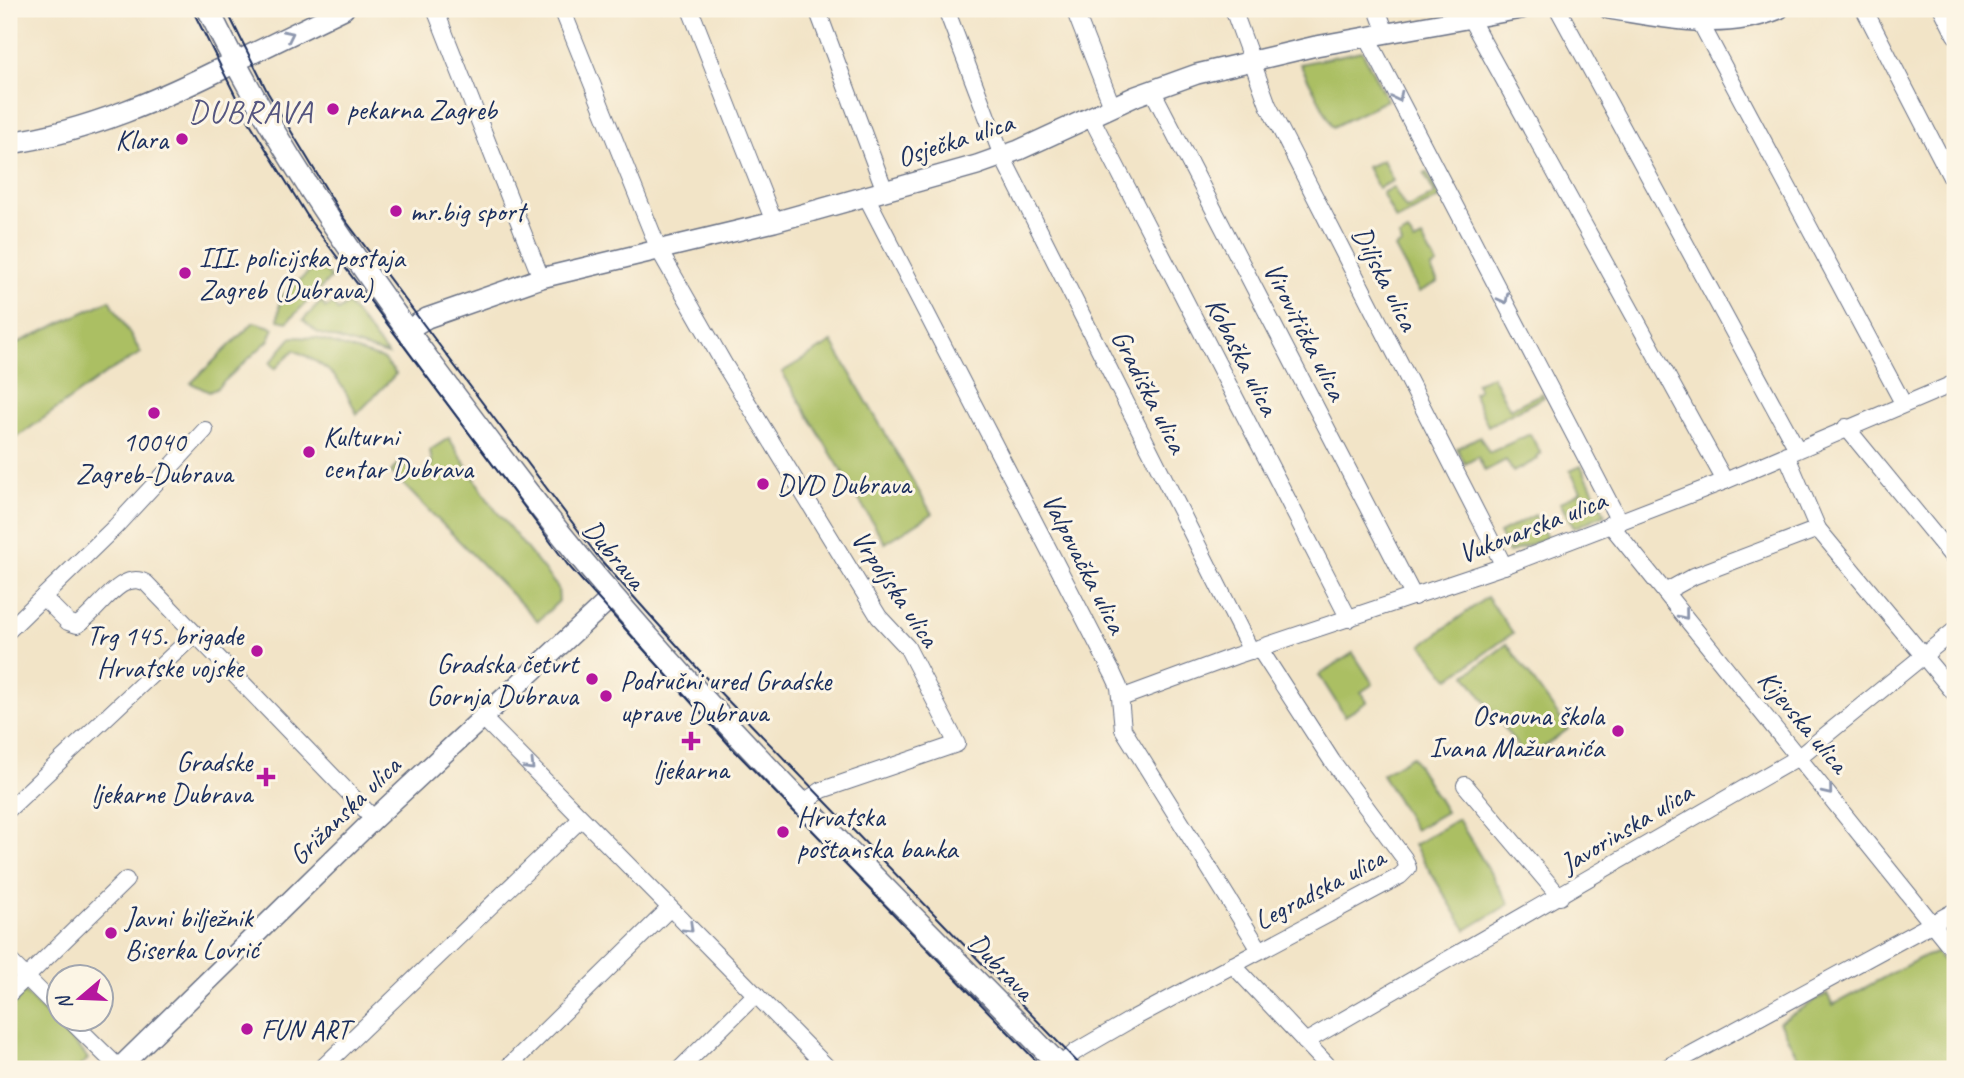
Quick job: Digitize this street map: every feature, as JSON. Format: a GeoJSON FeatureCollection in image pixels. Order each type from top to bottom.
{"type":"FeatureCollection","features":[{"type":"Feature","properties":{"kind":"main road","name":"Dubrava"},"geometry":{"type":"LineString","coordinates":[[208,9],[307,189],[407,330],[536,502],[612,596],[804,802],[1062,1067]]}},
{"type":"Feature","properties":{"kind":"main road"},"geometry":{"type":"LineString","coordinates":[[9,143],[63,131],[120,113],[235,62]]}},
{"type":"Feature","properties":{"kind":"street"},"geometry":{"type":"LineString","coordinates":[[235,62],[344,9]]}},
{"type":"Feature","properties":{"kind":"street"},"geometry":{"type":"LineString","coordinates":[[435,9],[541,278]]}},
{"type":"Feature","properties":{"kind":"street"},"geometry":{"type":"LineString","coordinates":[[562,9],[659,250]]}},
{"type":"Feature","properties":{"kind":"street"},"geometry":{"type":"LineString","coordinates":[[690,9],[774,222]]}},
{"type":"Feature","properties":{"kind":"street","name":"Valpovačka ulica"},"geometry":{"type":"LineString","coordinates":[[817,9],[876,194],[1107,662],[1121,698],[1124,729],[1260,950]]}},
{"type":"Feature","properties":{"kind":"street","name":"Gradiška ulica"},"geometry":{"type":"LineString","coordinates":[[946,9],[1002,156],[1255,649]]}},
{"type":"Feature","properties":{"kind":"street"},"geometry":{"type":"LineString","coordinates":[[1074,9],[1112,107]]}},
{"type":"Feature","properties":{"kind":"street","name":"Diljska ulica"},"geometry":{"type":"LineString","coordinates":[[1233,9],[1268,106],[1504,566]]}},
{"type":"Feature","properties":{"kind":"street","name":"Kijevska ulica"},"geometry":{"type":"LineString","coordinates":[[1377,9],[1377,35],[1614,523],[1664,592],[1800,756],[1955,952]]}},
{"type":"Feature","properties":{"kind":"street","name":"Osječka ulica"},"geometry":{"type":"LineString","coordinates":[[407,330],[427,317],[541,278],[774,222],[1002,156],[1152,90],[1251,60],[1377,35],[1468,13],[1521,9]]}},
{"type":"Feature","properties":{"kind":"street"},"geometry":{"type":"LineString","coordinates":[[1558,9],[1791,451],[1818,529],[1955,694]]}},
{"type":"Feature","properties":{"kind":"street"},"geometry":{"type":"LineString","coordinates":[[1609,9],[1668,14],[1700,22],[1745,20],[1779,9]]}},
{"type":"Feature","properties":{"kind":"street"},"geometry":{"type":"LineString","coordinates":[[1864,9],[1955,185]]}},
{"type":"Feature","properties":{"kind":"street"},"geometry":{"type":"LineString","coordinates":[[1942,9],[1955,35]]}},
{"type":"Feature","properties":{"kind":"street"},"geometry":{"type":"LineString","coordinates":[[1468,13],[1725,481]]}},
{"type":"Feature","properties":{"kind":"street"},"geometry":{"type":"LineString","coordinates":[[1700,22],[1903,403]]}},
{"type":"Feature","properties":{"kind":"street","name":"Virovitička ulica"},"geometry":{"type":"LineString","coordinates":[[1152,90],[1414,597]]}},
{"type":"Feature","properties":{"kind":"street","name":"Kobaška ulica"},"geometry":{"type":"LineString","coordinates":[[1091,117],[1349,620]]}},
{"type":"Feature","properties":{"kind":"street","name":"Vrpoljska ulica"},"geometry":{"type":"LineString","coordinates":[[659,250],[724,365],[879,617],[907,647],[957,744],[822,790],[804,802]]}},
{"type":"Feature","properties":{"kind":"street","name":"Vukovarska ulica"},"geometry":{"type":"LineString","coordinates":[[1121,698],[1255,649],[1349,620],[1504,566],[1725,481],[1903,403],[1953,389]]}},
{"type":"Feature","properties":{"kind":"street"},"geometry":{"type":"LineString","coordinates":[[1846,427],[1955,560]]}},
{"type":"Feature","properties":{"kind":"street"},"geometry":{"type":"LineString","coordinates":[[9,630],[115,527],[205,430]]}},
{"type":"Feature","properties":{"kind":"street"},"geometry":{"type":"LineString","coordinates":[[1664,592],[1694,576],[1818,529]]}},
{"type":"Feature","properties":{"kind":"street"},"geometry":{"type":"LineString","coordinates":[[44,597],[68,622],[78,625],[124,582],[141,579],[374,818]]}},
{"type":"Feature","properties":{"kind":"street","name":"Grižanska ulica"},"geometry":{"type":"LineString","coordinates":[[119,1069],[374,818],[612,596]]}},
{"type":"Feature","properties":{"kind":"street","name":"Javorinska ulica"},"geometry":{"type":"LineString","coordinates":[[1305,1042],[1800,756],[1955,630]]}},
{"type":"Feature","properties":{"kind":"street"},"geometry":{"type":"LineString","coordinates":[[9,809],[195,634]]}},
{"type":"Feature","properties":{"kind":"street","name":"Legradska ulica"},"geometry":{"type":"LineString","coordinates":[[1062,1067],[1075,1052],[1107,1033],[1401,876],[1408,868],[1404,858],[1332,761],[1255,649]]}},
{"type":"Feature","properties":{"kind":"street"},"geometry":{"type":"LineString","coordinates":[[482,717],[829,1069]]}},
{"type":"Feature","properties":{"kind":"street"},"geometry":{"type":"LineString","coordinates":[[1465,785],[1560,897]]}},
{"type":"Feature","properties":{"kind":"street"},"geometry":{"type":"LineString","coordinates":[[321,1069],[581,819]]}},
{"type":"Feature","properties":{"kind":"street"},"geometry":{"type":"LineString","coordinates":[[9,994],[126,880]]}},
{"type":"Feature","properties":{"kind":"street"},"geometry":{"type":"LineString","coordinates":[[506,1069],[669,909]]}},
{"type":"Feature","properties":{"kind":"street"},"geometry":{"type":"LineString","coordinates":[[1664,1069],[1955,911]]}},
{"type":"Feature","properties":{"kind":"street"},"geometry":{"type":"LineString","coordinates":[[9,960],[46,997]]}},
{"type":"Feature","properties":{"kind":"street"},"geometry":{"type":"LineString","coordinates":[[1233,965],[1331,1069]]}},
{"type":"Feature","properties":{"kind":"street"},"geometry":{"type":"LineString","coordinates":[[680,1069],[756,994]]}},
{"type":"Feature","properties":{"kind":"street"},"geometry":{"type":"LineString","coordinates":[[82,1032],[119,1069]]}},
{"type":"Feature","properties":{"kind":"green space"},"geometry":{"type":"Polygon","coordinates":[[[1362,51],[1387,100],[1333,127],[1300,64],[1362,51]]]}},
{"type":"Feature","properties":{"kind":"green space"},"geometry":{"type":"Polygon","coordinates":[[[1383,160],[1393,181],[1378,188],[1367,167],[1383,160]]]}},
{"type":"Feature","properties":{"kind":"green space"},"geometry":{"type":"Polygon","coordinates":[[[1427,172],[1440,198],[1396,220],[1382,193],[1393,187],[1406,209],[1435,194],[1424,174],[1427,172]]]}},
{"type":"Feature","properties":{"kind":"green space"},"geometry":{"type":"Polygon","coordinates":[[[1408,232],[1414,242],[1422,238],[1437,265],[1431,269],[1438,282],[1419,292],[1395,248],[1402,244],[1399,237],[1408,232]]]}},
{"type":"Feature","properties":{"kind":"green space"},"geometry":{"type":"Polygon","coordinates":[[[319,263],[331,278],[287,322],[278,320],[280,298],[319,263]]]}},
{"type":"Feature","properties":{"kind":"green space"},"geometry":{"type":"Polygon","coordinates":[[[110,300],[141,353],[108,372],[9,443],[9,347],[110,300]]]}},
{"type":"Feature","properties":{"kind":"green space"},"geometry":{"type":"Polygon","coordinates":[[[322,301],[325,308],[333,304],[338,311],[348,304],[388,355],[318,333],[303,320],[322,301]]]}},
{"type":"Feature","properties":{"kind":"green space"},"geometry":{"type":"Polygon","coordinates":[[[254,322],[274,328],[269,340],[216,389],[209,392],[191,383],[254,322]]]}},
{"type":"Feature","properties":{"kind":"green space"},"geometry":{"type":"Polygon","coordinates":[[[292,337],[316,338],[383,359],[396,374],[357,414],[333,375],[307,356],[294,350],[275,369],[270,363],[292,337]]]}},
{"type":"Feature","properties":{"kind":"green space"},"geometry":{"type":"Polygon","coordinates":[[[832,342],[932,514],[885,543],[782,372],[832,342]]]}},
{"type":"Feature","properties":{"kind":"green space"},"geometry":{"type":"Polygon","coordinates":[[[1492,376],[1510,409],[1542,393],[1544,397],[1488,426],[1473,393],[1479,390],[1476,383],[1492,376]]]}},
{"type":"Feature","properties":{"kind":"green space"},"geometry":{"type":"Polygon","coordinates":[[[1530,434],[1541,454],[1537,456],[1538,459],[1513,472],[1506,460],[1485,471],[1478,457],[1465,464],[1457,448],[1480,436],[1489,453],[1530,434]]]}},
{"type":"Feature","properties":{"kind":"green space"},"geometry":{"type":"Polygon","coordinates":[[[449,438],[490,503],[558,588],[559,601],[538,621],[391,472],[400,461],[414,474],[428,473],[432,463],[430,450],[449,438]]]}},
{"type":"Feature","properties":{"kind":"green space"},"geometry":{"type":"Polygon","coordinates":[[[1581,466],[1605,514],[1574,528],[1560,503],[1581,491],[1570,471],[1581,466]]]}},
{"type":"Feature","properties":{"kind":"green space"},"geometry":{"type":"Polygon","coordinates":[[[1535,515],[1547,538],[1509,553],[1499,533],[1535,515]]]}},
{"type":"Feature","properties":{"kind":"green space"},"geometry":{"type":"Polygon","coordinates":[[[1487,597],[1513,633],[1449,679],[1422,645],[1487,597]]]}},
{"type":"Feature","properties":{"kind":"green space"},"geometry":{"type":"Polygon","coordinates":[[[1507,644],[1568,729],[1527,759],[1466,675],[1507,644]]]}},
{"type":"Feature","properties":{"kind":"green space"},"geometry":{"type":"Polygon","coordinates":[[[1353,653],[1373,684],[1361,692],[1367,702],[1345,716],[1319,675],[1353,653]]]}},
{"type":"Feature","properties":{"kind":"green space"},"geometry":{"type":"Polygon","coordinates":[[[1412,756],[1446,812],[1415,830],[1382,774],[1412,756]]]}},
{"type":"Feature","properties":{"kind":"green space"},"geometry":{"type":"Polygon","coordinates":[[[1458,819],[1509,904],[1466,930],[1414,845],[1458,819]]]}},
{"type":"Feature","properties":{"kind":"green space"},"geometry":{"type":"Polygon","coordinates":[[[1936,953],[1955,972],[1955,1069],[1804,1069],[1779,1022],[1827,994],[1833,1005],[1920,958],[1936,953]]]}},
{"type":"Feature","properties":{"kind":"green space"},"geometry":{"type":"Polygon","coordinates":[[[24,992],[46,1014],[46,1032],[63,1032],[88,1059],[77,1069],[9,1069],[9,1009],[24,992]]]}},
{"type":"Feature","properties":{"kind":"tram line"},"geometry":{"type":"LineString","coordinates":[[192,9],[245,115],[311,222],[567,564],[731,747],[1044,1069]]}},
{"type":"Feature","properties":{"kind":"tram line"},"geometry":{"type":"LineString","coordinates":[[226,9],[268,93],[343,217],[599,558],[708,680],[1084,1069]]}},
{"type":"Feature","properties":{"kind":"place","name":"pekarna Zagreb"},"geometry":{"type":"Point","coordinates":[333,109]}},
{"type":"Feature","properties":{"kind":"place","name":"Klara"},"geometry":{"type":"Point","coordinates":[182,139]}},
{"type":"Feature","properties":{"kind":"place","name":"mr.big sport"},"geometry":{"type":"Point","coordinates":[396,211]}},
{"type":"Feature","properties":{"kind":"place","name":"III. policijska postaja Zagreb (Dubrava)"},"geometry":{"type":"Point","coordinates":[185,273]}},
{"type":"Feature","properties":{"kind":"place","name":"10040 Zagreb-Dubrava"},"geometry":{"type":"Point","coordinates":[154,413]}},
{"type":"Feature","properties":{"kind":"place","name":"Kulturni centar Dubrava"},"geometry":{"type":"Point","coordinates":[309,452]}},
{"type":"Feature","properties":{"kind":"place","name":"DVD Dubrava"},"geometry":{"type":"Point","coordinates":[763,484]}},
{"type":"Feature","properties":{"kind":"place","name":"Trg 145. brigade Hrvatske vojske"},"geometry":{"type":"Point","coordinates":[257,651]}},
{"type":"Feature","properties":{"kind":"place","name":"Gradska četvrt Gornja Dubrava"},"geometry":{"type":"Point","coordinates":[592,679]}},
{"type":"Feature","properties":{"kind":"place","name":"Područni ured Gradske uprave Dubrava"},"geometry":{"type":"Point","coordinates":[606,696]}},
{"type":"Feature","properties":{"kind":"place","name":"Osnovna škola Ivana Mažuranića"},"geometry":{"type":"Point","coordinates":[1618,731]}},
{"type":"Feature","properties":{"kind":"place","name":"ljekarna"},"geometry":{"type":"Point","coordinates":[691,741]}},
{"type":"Feature","properties":{"kind":"place","name":"Gradske ljekarne Dubrava"},"geometry":{"type":"Point","coordinates":[266,777]}},
{"type":"Feature","properties":{"kind":"place","name":"Hrvatska poštanska banka"},"geometry":{"type":"Point","coordinates":[783,832]}},
{"type":"Feature","properties":{"kind":"place","name":"Javni bilježnik Biserka Lovrić"},"geometry":{"type":"Point","coordinates":[111,933]}},
{"type":"Feature","properties":{"kind":"place","name":"FUN ART"},"geometry":{"type":"Point","coordinates":[247,1029]}},
{"type":"Feature","properties":{"kind":"district","name":"DUBRAVA"},"geometry":{"type":"Point","coordinates":[251,111]}}]}
